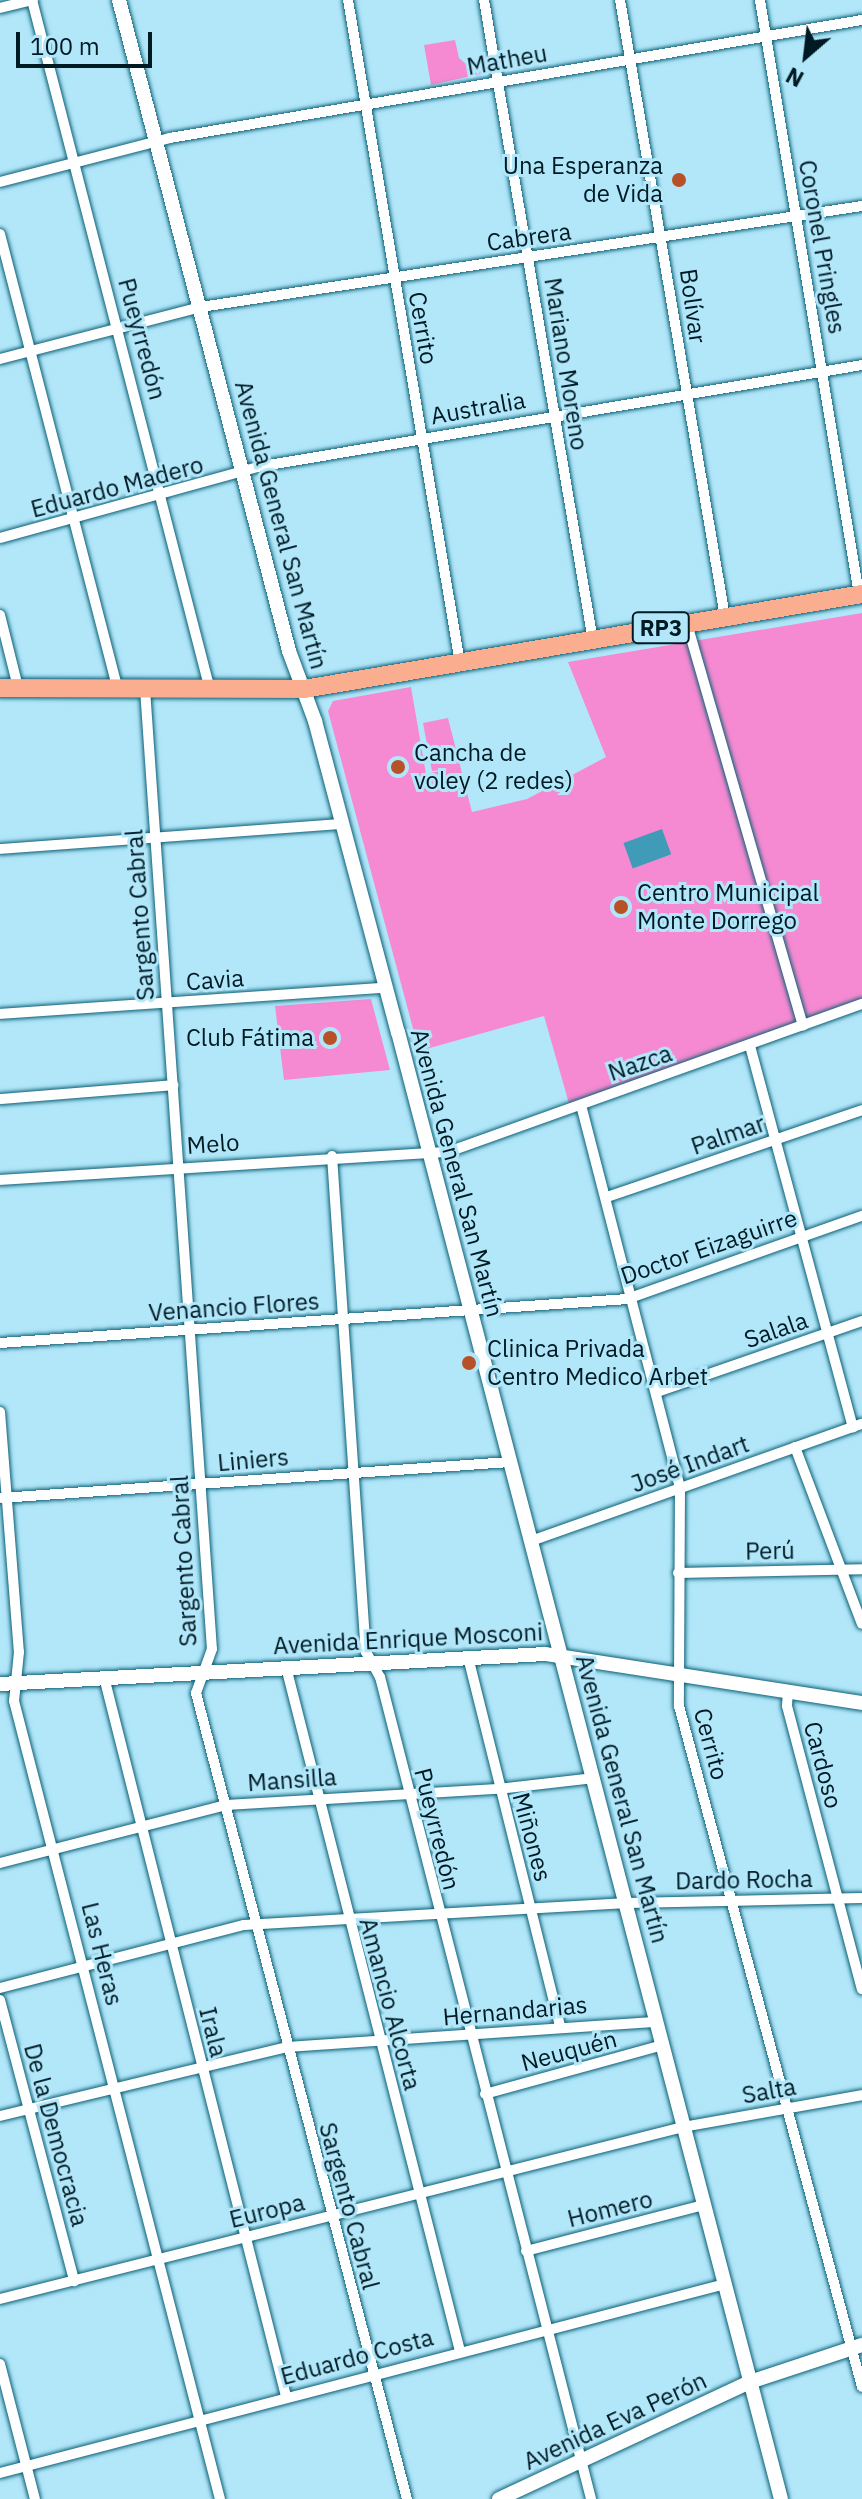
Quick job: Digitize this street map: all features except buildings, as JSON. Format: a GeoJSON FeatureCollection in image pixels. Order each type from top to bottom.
{"type":"FeatureCollection","features":[{"type":"Feature","properties":{"kind":"highway","name":"RP3"},"geometry":{"type":"LineString","coordinates":[[9,687],[304,689],[861,595]]}},
{"type":"Feature","properties":{"kind":"main road","name":"Avenida General San Martín"},"geometry":{"type":"LineString","coordinates":[[119,0],[159,141],[289,651],[304,689],[386,988],[781,2499]]}},
{"type":"Feature","properties":{"kind":"main road","name":"Avenida Enrique Mosconi"},"geometry":{"type":"LineString","coordinates":[[0,1684],[561,1654],[862,1703]]}},
{"type":"Feature","properties":{"kind":"main road","name":"Avenida Eva Perón"},"geometry":{"type":"LineString","coordinates":[[499,2499],[750,2382],[857,2346]]}},
{"type":"Feature","properties":{"kind":"street"},"geometry":{"type":"LineString","coordinates":[[0,8],[33,0]]}},
{"type":"Feature","properties":{"kind":"street","name":"Pueyrredón"},"geometry":{"type":"LineString","coordinates":[[33,0],[163,495],[210,690]]}},
{"type":"Feature","properties":{"kind":"street","name":"Cerrito"},"geometry":{"type":"LineString","coordinates":[[348,0],[460,663]]}},
{"type":"Feature","properties":{"kind":"street","name":"Mariano Moreno"},"geometry":{"type":"LineString","coordinates":[[484,0],[593,641]]}},
{"type":"Feature","properties":{"kind":"street","name":"Bolívar"},"geometry":{"type":"LineString","coordinates":[[620,0],[663,238],[685,395],[725,617]]}},
{"type":"Feature","properties":{"kind":"street","name":"Coronel Pringles"},"geometry":{"type":"LineString","coordinates":[[760,0],[861,595]]}},
{"type":"Feature","properties":{"kind":"street","name":"Matheu"},"geometry":{"type":"LineString","coordinates":[[0,182],[159,141],[631,57],[862,20]]}},
{"type":"Feature","properties":{"kind":"street","name":"Cabrera"},"geometry":{"type":"LineString","coordinates":[[0,359],[201,307],[862,206]]}},
{"type":"Feature","properties":{"kind":"street"},"geometry":{"type":"LineString","coordinates":[[0,234],[118,689]]}},
{"type":"Feature","properties":{"kind":"street","name":"Australia"},"geometry":{"type":"LineString","coordinates":[[244,472],[422,438],[862,365]]}},
{"type":"Feature","properties":{"kind":"street","name":"Eduardo Madero"},"geometry":{"type":"LineString","coordinates":[[0,538],[244,472]]}},
{"type":"Feature","properties":{"kind":"street"},"geometry":{"type":"LineString","coordinates":[[0,615],[9,687]]}},
{"type":"Feature","properties":{"kind":"street"},"geometry":{"type":"LineString","coordinates":[[687,624],[803,1026]]}},
{"type":"Feature","properties":{"kind":"street","name":"Sargento Cabral"},"geometry":{"type":"LineString","coordinates":[[145,689],[212,1649],[196,1693],[254,1925],[407,2499]]}},
{"type":"Feature","properties":{"kind":"street"},"geometry":{"type":"LineString","coordinates":[[0,849],[342,824]]}},
{"type":"Feature","properties":{"kind":"street","name":"Cavia"},"geometry":{"type":"LineString","coordinates":[[0,1014],[386,988]]}},
{"type":"Feature","properties":{"kind":"street","name":"Nazca"},"geometry":{"type":"LineString","coordinates":[[429,1152],[448,1152],[862,1004]]}},
{"type":"Feature","properties":{"kind":"street"},"geometry":{"type":"LineString","coordinates":[[750,1046],[828,1333],[858,1425]]}},
{"type":"Feature","properties":{"kind":"street"},"geometry":{"type":"LineString","coordinates":[[0,1099],[173,1085]]}},
{"type":"Feature","properties":{"kind":"street","name":"Cerrito"},"geometry":{"type":"LineString","coordinates":[[581,1105],[680,1488],[679,1706],[857,2346],[862,2387]]}},
{"type":"Feature","properties":{"kind":"street","name":"Palmar"},"geometry":{"type":"LineString","coordinates":[[607,1197],[862,1110]]}},
{"type":"Feature","properties":{"kind":"street","name":"Melo"},"geometry":{"type":"LineString","coordinates":[[0,1180],[429,1152]]}},
{"type":"Feature","properties":{"kind":"street","name":"Pueyrredón"},"geometry":{"type":"LineString","coordinates":[[332,1156],[366,1652],[372,1663],[407,1792],[591,2499]]}},
{"type":"Feature","properties":{"kind":"street","name":"Doctor Eizaguirre"},"geometry":{"type":"LineString","coordinates":[[470,1309],[633,1297],[862,1216]]}},
{"type":"Feature","properties":{"kind":"street","name":"Venancio Flores"},"geometry":{"type":"LineString","coordinates":[[0,1343],[470,1309]]}},
{"type":"Feature","properties":{"kind":"street","name":"Salala"},"geometry":{"type":"LineString","coordinates":[[657,1392],[862,1321]]}},
{"type":"Feature","properties":{"kind":"street","name":"Las Heras"},"geometry":{"type":"LineString","coordinates":[[0,1412],[17,1683],[14,1701],[220,2499]]}},
{"type":"Feature","properties":{"kind":"street","name":"José Indart"},"geometry":{"type":"LineString","coordinates":[[531,1541],[858,1425]]}},
{"type":"Feature","properties":{"kind":"street"},"geometry":{"type":"LineString","coordinates":[[795,1447],[862,1624]]}},
{"type":"Feature","properties":{"kind":"street","name":"Liniers"},"geometry":{"type":"LineString","coordinates":[[3,1498],[510,1462]]}},
{"type":"Feature","properties":{"kind":"street","name":"Perú"},"geometry":{"type":"LineString","coordinates":[[678,1573],[862,1569]]}},
{"type":"Feature","properties":{"kind":"street","name":"Miñones"},"geometry":{"type":"LineString","coordinates":[[468,1657],[498,1789],[560,2026]]}},
{"type":"Feature","properties":{"kind":"street","name":"Amancio Alcorta"},"geometry":{"type":"LineString","coordinates":[[286,1667],[347,1920],[460,2351]]}},
{"type":"Feature","properties":{"kind":"street","name":"Irala"},"geometry":{"type":"LineString","coordinates":[[104,1677],[139,1826],[286,2396]]}},
{"type":"Feature","properties":{"kind":"street","name":"Cardoso"},"geometry":{"type":"LineString","coordinates":[[788,1691],[787,1706],[862,1989]]}},
{"type":"Feature","properties":{"kind":"street","name":"Mansilla"},"geometry":{"type":"LineString","coordinates":[[0,1863],[226,1805],[498,1789],[594,1778]]}},
{"type":"Feature","properties":{"kind":"street","name":"Dardo Rocha"},"geometry":{"type":"LineString","coordinates":[[0,1988],[170,1943],[254,1925],[627,1903],[862,1898]]}},
{"type":"Feature","properties":{"kind":"street","name":"De la Democracia"},"geometry":{"type":"LineString","coordinates":[[0,2000],[74,2281]]}},
{"type":"Feature","properties":{"kind":"street","name":"Hernandarias"},"geometry":{"type":"LineString","coordinates":[[0,2116],[201,2065],[287,2047],[560,2026],[657,2022]]}},
{"type":"Feature","properties":{"kind":"street","name":"Neuquén"},"geometry":{"type":"LineString","coordinates":[[485,2094],[663,2045]]}},
{"type":"Feature","properties":{"kind":"street","name":"Salta"},"geometry":{"type":"LineString","coordinates":[[683,2127],[862,2095]]}},
{"type":"Feature","properties":{"kind":"street","name":"Europa"},"geometry":{"type":"LineString","coordinates":[[0,2299],[683,2127]]}},
{"type":"Feature","properties":{"kind":"street","name":"Homero"},"geometry":{"type":"LineString","coordinates":[[526,2251],[704,2205]]}},
{"type":"Feature","properties":{"kind":"street","name":"Eduardo Costa"},"geometry":{"type":"LineString","coordinates":[[0,2473],[725,2284]]}},
{"type":"Feature","properties":{"kind":"street"},"geometry":{"type":"LineString","coordinates":[[0,2364],[35,2499]]}},
{"type":"Feature","properties":{"kind":"shaded area"},"geometry":{"type":"Polygon","coordinates":[[[455,40],[459,58],[466,64],[487,58],[489,72],[431,85],[424,45],[455,40]]]}},
{"type":"Feature","properties":{"kind":"shaded area","name":"Centro Municipal Monte Dorrego"},"geometry":{"type":"Polygon","coordinates":[[[862,613],[862,1001],[570,1107],[544,1016],[419,1051],[328,711],[333,701],[411,687],[426,774],[449,769],[432,771],[423,723],[448,718],[472,812],[527,799],[606,757],[568,662],[862,613]]]}},
{"type":"Feature","properties":{"kind":"shaded area","name":"Club Fátima"},"geometry":{"type":"Polygon","coordinates":[[[371,999],[390,1070],[284,1080],[275,1006],[371,999]]]}},
{"type":"Feature","properties":{"kind":"water"},"geometry":{"type":"Polygon","coordinates":[[[662,829],[671,854],[633,868],[623,843],[662,829]]]}},
{"type":"Feature","properties":{"kind":"place","name":"Una Esperanza de Vida"},"geometry":{"type":"Point","coordinates":[679,180]}},
{"type":"Feature","properties":{"kind":"place","name":"Cancha de voley (2 redes)"},"geometry":{"type":"Point","coordinates":[398,767]}},
{"type":"Feature","properties":{"kind":"place","name":"Centro Municipal Monte Dorrego"},"geometry":{"type":"Point","coordinates":[621,907]}},
{"type":"Feature","properties":{"kind":"place","name":"Club Fátima"},"geometry":{"type":"Point","coordinates":[330,1038]}},
{"type":"Feature","properties":{"kind":"place","name":"Clinica Privada Centro Medico Arbet"},"geometry":{"type":"Point","coordinates":[469,1363]}}]}
